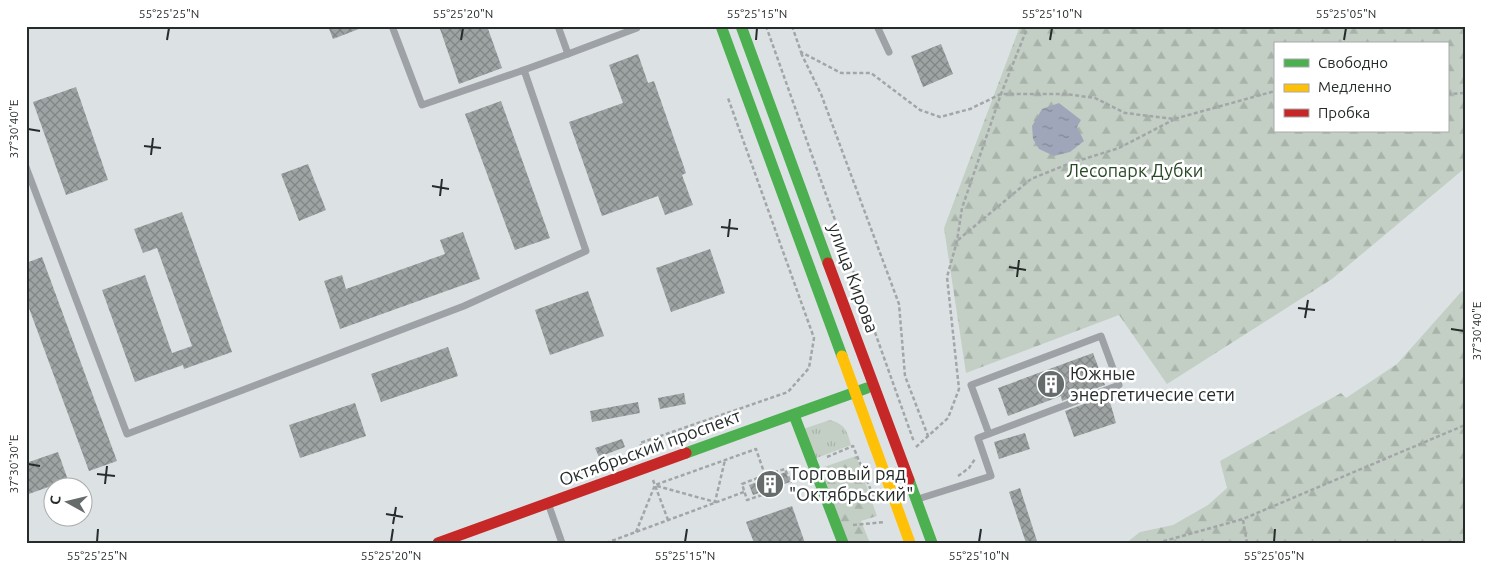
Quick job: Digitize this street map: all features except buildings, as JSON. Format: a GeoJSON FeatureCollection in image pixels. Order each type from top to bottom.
{"type":"FeatureCollection","features":[{"type":"Feature","properties":{"kind":"main road","name":"улица Кирова"},"geometry":{"type":"LineString","coordinates":[[721,26],[910,543]]}},
{"type":"Feature","properties":{"kind":"main road","name":"улица Кирова"},"geometry":{"type":"LineString","coordinates":[[741,26],[932,543]]}},
{"type":"Feature","properties":{"kind":"main road","name":"Октябрьский проспект"},"geometry":{"type":"LineString","coordinates":[[438,543],[874,386]]}},
{"type":"Feature","properties":{"kind":"main road"},"geometry":{"type":"LineString","coordinates":[[794,415],[842,543]]}},
{"type":"Feature","properties":{"kind":"lane"},"geometry":{"type":"LineString","coordinates":[[392,26],[422,105],[568,54],[637,28],[637,26]]}},
{"type":"Feature","properties":{"kind":"lane"},"geometry":{"type":"LineString","coordinates":[[558,26],[568,54]]}},
{"type":"Feature","properties":{"kind":"lane"},"geometry":{"type":"LineString","coordinates":[[877,26],[889,52]]}},
{"type":"Feature","properties":{"kind":"lane"},"geometry":{"type":"LineString","coordinates":[[26,167],[127,434],[464,306],[586,251],[524,70],[519,72]]}},
{"type":"Feature","properties":{"kind":"lane"},"geometry":{"type":"LineString","coordinates":[[916,500],[991,476],[978,438],[989,434],[1120,385],[1101,336],[971,385],[989,434]]}},
{"type":"Feature","properties":{"kind":"lane"},"geometry":{"type":"LineString","coordinates":[[548,503],[562,543]]}},
{"type":"Feature","properties":{"kind":"path"},"geometry":{"type":"LineString","coordinates":[[766,26],[916,447],[948,418],[959,389],[947,277],[957,241],[962,208],[1001,94],[1028,26]]}},
{"type":"Feature","properties":{"kind":"path"},"geometry":{"type":"LineString","coordinates":[[792,26],[801,52],[821,94],[899,304],[905,376],[928,436]]}},
{"type":"Feature","properties":{"kind":"path"},"geometry":{"type":"LineString","coordinates":[[801,52],[841,73],[871,74],[920,110],[940,116],[970,109],[1001,94],[1066,94],[1095,98],[1124,113],[1174,120]]}},
{"type":"Feature","properties":{"kind":"path"},"geometry":{"type":"LineString","coordinates":[[640,443],[788,392],[809,368],[814,338],[725,90]]}},
{"type":"Feature","properties":{"kind":"path"},"geometry":{"type":"LineString","coordinates":[[957,241],[1031,178],[1119,148],[1174,120],[1274,90]]}},
{"type":"Feature","properties":{"kind":"path"},"geometry":{"type":"LineString","coordinates":[[1448,94],[1465,93]]}},
{"type":"Feature","properties":{"kind":"path"},"geometry":{"type":"LineString","coordinates":[[1157,543],[1243,519],[1465,425]]}},
{"type":"Feature","properties":{"kind":"path"},"geometry":{"type":"LineString","coordinates":[[812,462],[854,446],[878,503]]}},
{"type":"Feature","properties":{"kind":"path"},"geometry":{"type":"LineString","coordinates":[[636,532],[655,485],[756,449],[765,476]]}},
{"type":"Feature","properties":{"kind":"path"},"geometry":{"type":"LineString","coordinates":[[955,478],[969,468],[982,449]]}},
{"type":"Feature","properties":{"kind":"path"},"geometry":{"type":"LineString","coordinates":[[715,502],[725,460]]}},
{"type":"Feature","properties":{"kind":"path"},"geometry":{"type":"LineString","coordinates":[[649,467],[668,520]]}},
{"type":"Feature","properties":{"kind":"path"},"geometry":{"type":"LineString","coordinates":[[762,495],[747,500],[742,484],[785,469],[791,483]]}},
{"type":"Feature","properties":{"kind":"path"},"geometry":{"type":"LineString","coordinates":[[655,485],[715,502]]}},
{"type":"Feature","properties":{"kind":"path"},"geometry":{"type":"LineString","coordinates":[[606,543],[744,492]]}},
{"type":"Feature","properties":{"kind":"path"},"geometry":{"type":"LineString","coordinates":[[1243,519],[1247,543]]}},
{"type":"Feature","properties":{"kind":"path"},"geometry":{"type":"LineString","coordinates":[[836,526],[891,522]]}},
{"type":"Feature","properties":{"kind":"green space","name":"Лесопарк Дубки"},"geometry":{"type":"Polygon","coordinates":[[[1020,26],[1465,26],[1465,168],[1332,279],[1167,384],[1119,315],[966,373],[944,228],[1020,26]]]}},
{"type":"Feature","properties":{"kind":"green space"},"geometry":{"type":"Polygon","coordinates":[[[1465,290],[1465,543],[1126,543],[1140,532],[1173,525],[1208,505],[1227,488],[1220,461],[1341,393],[1346,398],[1397,364],[1461,292],[1465,290]]]}},
{"type":"Feature","properties":{"kind":"green space"},"geometry":{"type":"Polygon","coordinates":[[[830,420],[845,429],[851,445],[814,459],[803,429],[830,420]]]}},
{"type":"Feature","properties":{"kind":"green space"},"geometry":{"type":"Polygon","coordinates":[[[856,456],[877,516],[861,521],[870,543],[847,543],[818,469],[856,456]]]}},
{"type":"Feature","properties":{"kind":"water"},"geometry":{"type":"Polygon","coordinates":[[[1059,103],[1081,120],[1077,127],[1084,141],[1070,152],[1054,156],[1039,149],[1033,139],[1032,126],[1042,109],[1059,103]]]}},
{"type":"Feature","properties":{"kind":"traffic: fast"},"geometry":{"type":"LineString","coordinates":[[721,26],[842,356]]}},
{"type":"Feature","properties":{"kind":"traffic: fast"},"geometry":{"type":"LineString","coordinates":[[741,26],[828,263]]}},
{"type":"Feature","properties":{"kind":"traffic: fast"},"geometry":{"type":"LineString","coordinates":[[686,453],[867,388]]}},
{"type":"Feature","properties":{"kind":"traffic: fast"},"geometry":{"type":"LineString","coordinates":[[794,415],[843,543]]}},
{"type":"Feature","properties":{"kind":"traffic: fast"},"geometry":{"type":"LineString","coordinates":[[909,480],[932,543]]}},
{"type":"Feature","properties":{"kind":"traffic: slow"},"geometry":{"type":"LineString","coordinates":[[842,356],[910,543]]}},
{"type":"Feature","properties":{"kind":"traffic: jam"},"geometry":{"type":"LineString","coordinates":[[828,263],[909,480]]}},
{"type":"Feature","properties":{"kind":"traffic: jam"},"geometry":{"type":"LineString","coordinates":[[438,543],[686,453]]}},
{"type":"Feature","properties":{"kind":"place","name":"Южные энергетичесие сети"},"geometry":{"type":"Point","coordinates":[1051,384]}},
{"type":"Feature","properties":{"kind":"place","name":"Торговый ряд \"Октябрьский\""},"geometry":{"type":"Point","coordinates":[770,484]}}]}
